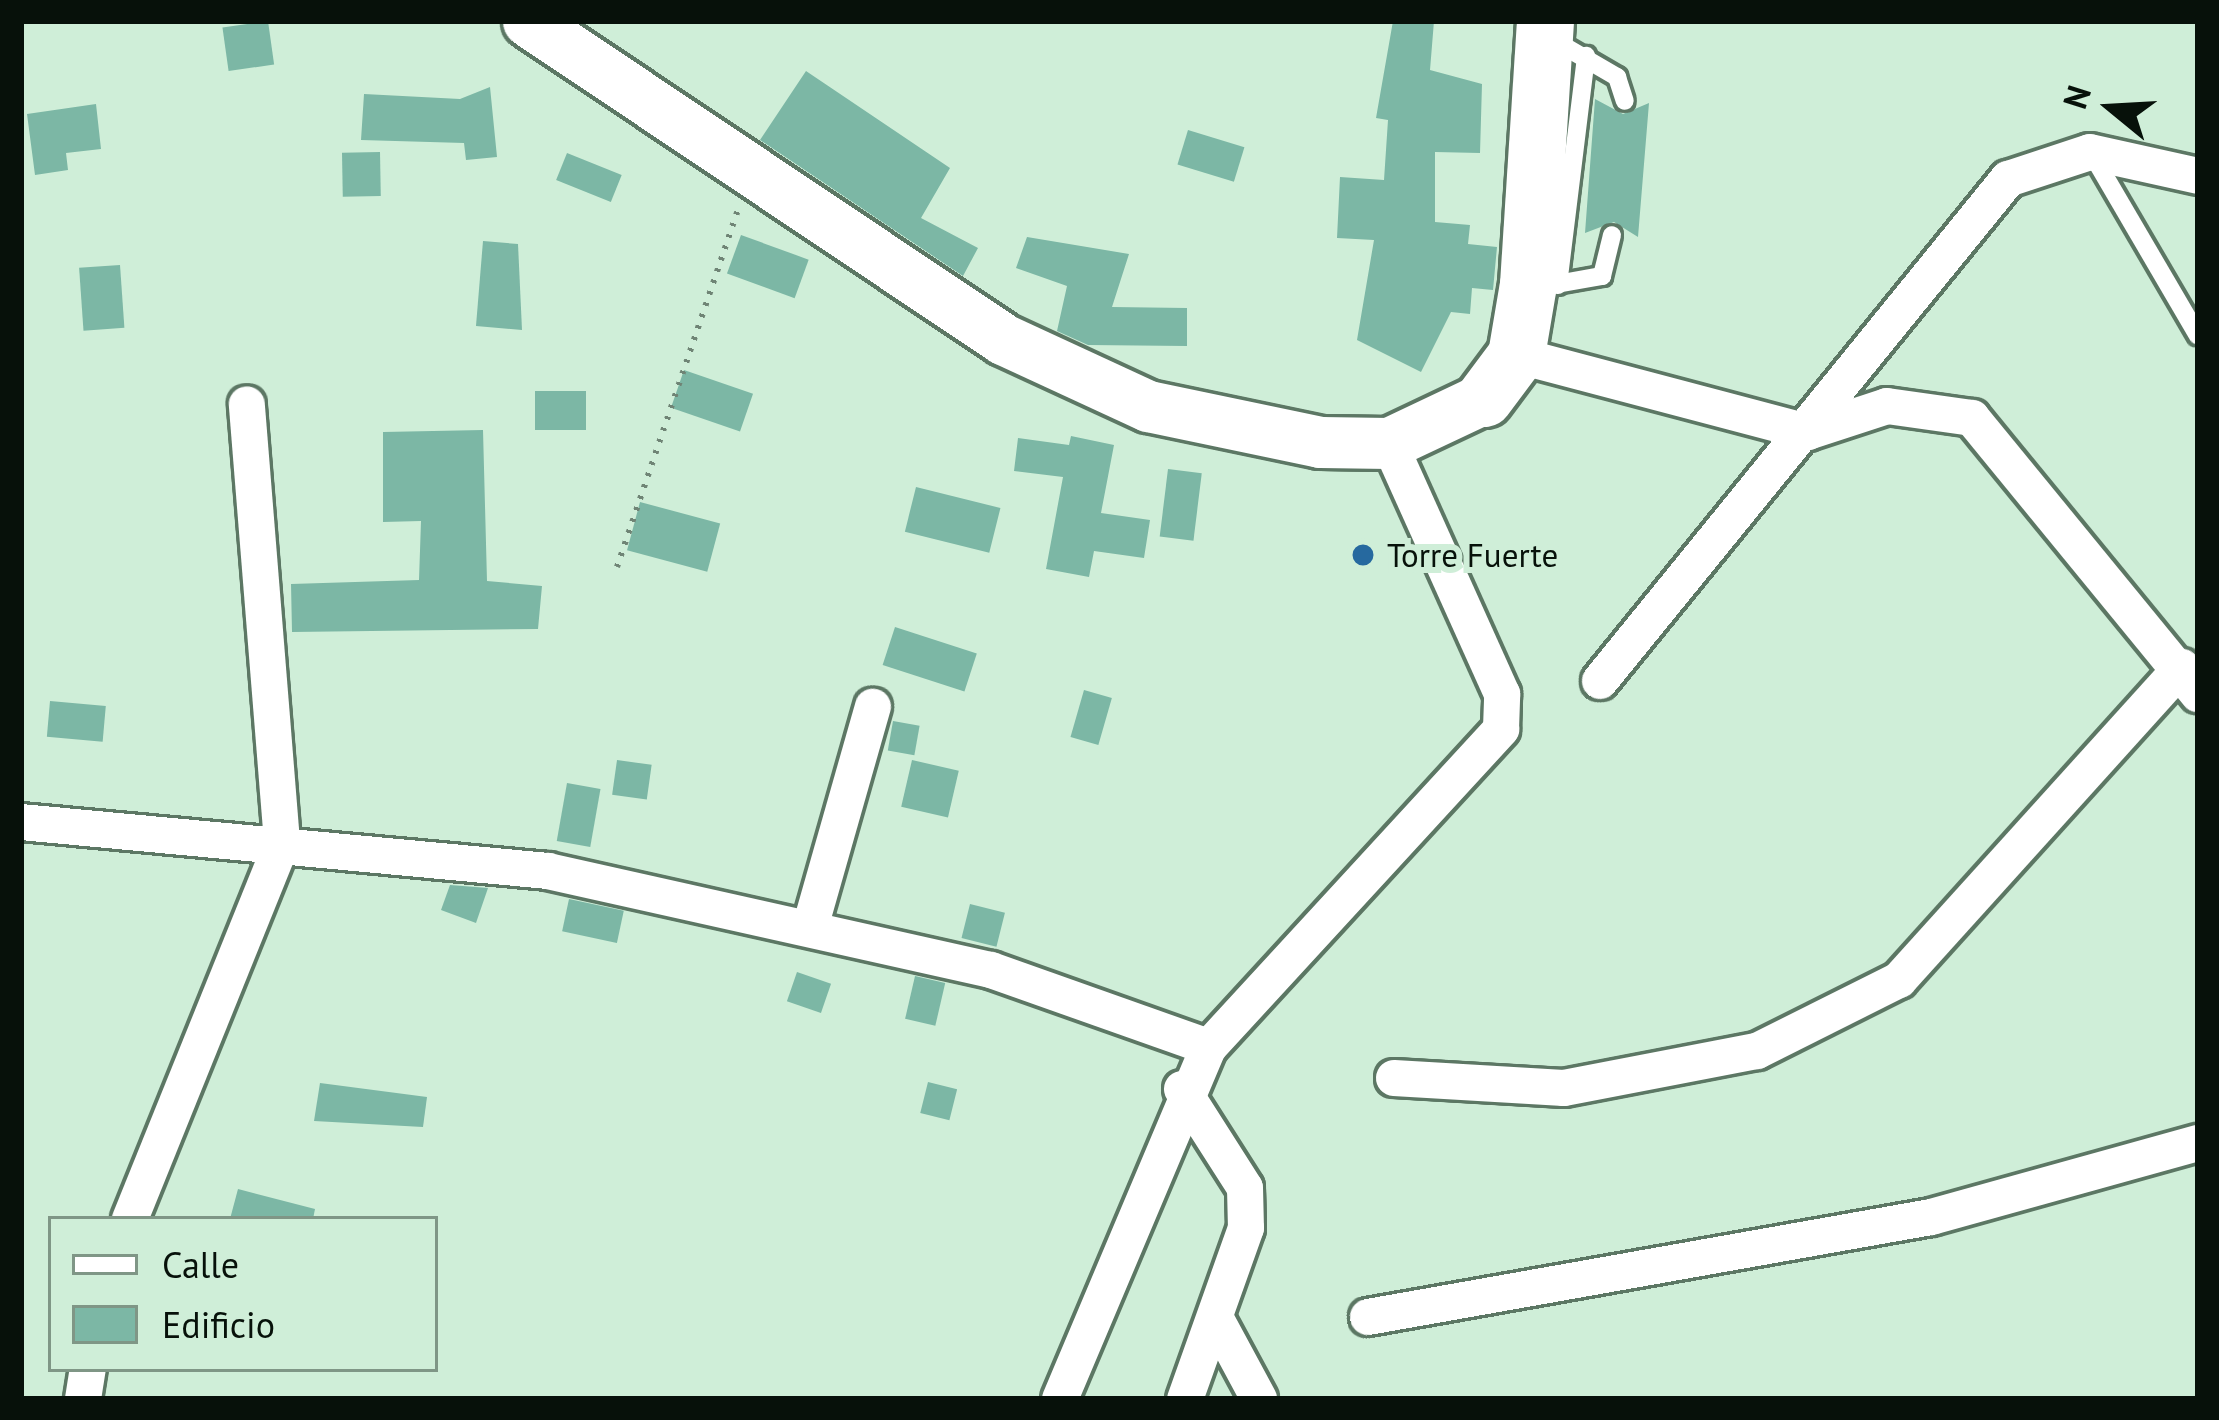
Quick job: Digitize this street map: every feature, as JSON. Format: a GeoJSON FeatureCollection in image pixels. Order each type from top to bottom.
{"type":"FeatureCollection","features":[{"type":"Feature","properties":{"kind":"main road"},"geometry":{"type":"LineString","coordinates":[[528,21],[754,166],[1003,340],[1148,406],[1319,442],[1389,442],[1500,377],[1543,284],[1559,37]]}},
{"type":"Feature","properties":{"kind":"street"},"geometry":{"type":"LineString","coordinates":[[1600,681],[1808,432],[2008,179],[2090,152],[2198,176]]}},
{"type":"Feature","properties":{"kind":"street"},"geometry":{"type":"LineString","coordinates":[[1394,1078],[1564,1088],[1757,1051],[1899,980],[2190,680],[1972,418],[1887,406],[1808,432],[1500,377]]}},
{"type":"Feature","properties":{"kind":"street"},"geometry":{"type":"LineString","coordinates":[[131,1216],[283,842],[248,404]]}},
{"type":"Feature","properties":{"kind":"street"},"geometry":{"type":"LineString","coordinates":[[1060,1399],[1182,1089],[1209,1047],[1502,729],[1502,694],[1389,442]]}},
{"type":"Feature","properties":{"kind":"street"},"geometry":{"type":"LineString","coordinates":[[811,924],[873,707]]}},
{"type":"Feature","properties":{"kind":"street"},"geometry":{"type":"LineString","coordinates":[[21,822],[283,842],[548,871],[811,924],[992,970],[1209,1047]]}},
{"type":"Feature","properties":{"kind":"street"},"geometry":{"type":"LineString","coordinates":[[1182,1089],[1245,1188],[1246,1228],[1185,1399]]}},
{"type":"Feature","properties":{"kind":"street"},"geometry":{"type":"LineString","coordinates":[[1368,1317],[1931,1217],[2198,1143]]}},
{"type":"Feature","properties":{"kind":"street"},"geometry":{"type":"LineString","coordinates":[[1216,1319],[1259,1399]]}},
{"type":"Feature","properties":{"kind":"lane"},"geometry":{"type":"LineString","coordinates":[[1559,37],[1617,77],[1625,101]]}},
{"type":"Feature","properties":{"kind":"lane"},"geometry":{"type":"LineString","coordinates":[[2090,152],[2198,336]]}},
{"type":"Feature","properties":{"kind":"lane"},"geometry":{"type":"LineString","coordinates":[[1543,284],[1602,276],[1612,235]]}},
{"type":"Feature","properties":{"kind":"path"},"geometry":{"type":"LineString","coordinates":[[617,567],[754,166]]}},
{"type":"Feature","properties":{"kind":"building"},"geometry":{"type":"Polygon","coordinates":[[[268,21],[274,65],[229,71],[222,27],[268,21]]]}},
{"type":"Feature","properties":{"kind":"building"},"geometry":{"type":"Polygon","coordinates":[[[1393,21],[1434,21],[1430,70],[1482,84],[1480,153],[1435,152],[1435,222],[1470,225],[1468,244],[1497,247],[1493,290],[1472,288],[1470,314],[1451,312],[1421,372],[1357,340],[1374,240],[1337,238],[1340,177],[1384,180],[1388,120],[1376,118],[1393,21]]]}},
{"type":"Feature","properties":{"kind":"building"},"geometry":{"type":"Polygon","coordinates":[[[806,71],[950,168],[921,218],[978,248],[963,276],[760,140],[806,71]]]}},
{"type":"Feature","properties":{"kind":"building"},"geometry":{"type":"Polygon","coordinates":[[[490,87],[497,157],[466,160],[464,143],[361,140],[364,94],[460,99],[490,87]]]}},
{"type":"Feature","properties":{"kind":"building"},"geometry":{"type":"Polygon","coordinates":[[[1595,99],[1623,114],[1649,103],[1638,237],[1614,222],[1585,233],[1595,99]]]}},
{"type":"Feature","properties":{"kind":"building"},"geometry":{"type":"Polygon","coordinates":[[[96,104],[101,149],[66,153],[68,170],[35,175],[27,114],[96,104]]]}},
{"type":"Feature","properties":{"kind":"building"},"geometry":{"type":"Polygon","coordinates":[[[1188,130],[1244,147],[1234,182],[1177,164],[1188,130]]]}},
{"type":"Feature","properties":{"kind":"building"},"geometry":{"type":"Polygon","coordinates":[[[380,152],[381,196],[343,197],[342,153],[380,152]]]}},
{"type":"Feature","properties":{"kind":"building"},"geometry":{"type":"Polygon","coordinates":[[[567,153],[622,175],[611,202],[556,180],[567,153]]]}},
{"type":"Feature","properties":{"kind":"building"},"geometry":{"type":"Polygon","coordinates":[[[741,235],[809,260],[795,298],[727,274],[741,235]]]}},
{"type":"Feature","properties":{"kind":"building"},"geometry":{"type":"Polygon","coordinates":[[[1027,237],[1129,254],[1112,307],[1187,308],[1187,346],[1088,345],[1057,331],[1067,286],[1016,268],[1027,237]]]}},
{"type":"Feature","properties":{"kind":"building"},"geometry":{"type":"Polygon","coordinates":[[[483,241],[518,244],[522,330],[476,326],[483,241]]]}},
{"type":"Feature","properties":{"kind":"building"},"geometry":{"type":"Polygon","coordinates":[[[120,265],[124,328],[83,331],[79,268],[120,265]]]}},
{"type":"Feature","properties":{"kind":"building"},"geometry":{"type":"Polygon","coordinates":[[[684,370],[753,394],[740,432],[671,408],[684,370]]]}},
{"type":"Feature","properties":{"kind":"building"},"geometry":{"type":"Polygon","coordinates":[[[535,391],[586,391],[586,430],[535,430],[535,391]]]}},
{"type":"Feature","properties":{"kind":"building"},"geometry":{"type":"Polygon","coordinates":[[[483,430],[487,581],[542,586],[538,629],[292,632],[291,584],[419,580],[421,521],[383,522],[383,432],[483,430]]]}},
{"type":"Feature","properties":{"kind":"building"},"geometry":{"type":"Polygon","coordinates":[[[1071,436],[1114,445],[1101,513],[1150,520],[1144,558],[1094,551],[1089,577],[1046,569],[1063,477],[1014,471],[1018,438],[1069,445],[1071,436]]]}},
{"type":"Feature","properties":{"kind":"building"},"geometry":{"type":"Polygon","coordinates":[[[1168,469],[1202,473],[1193,541],[1160,536],[1168,469]]]}},
{"type":"Feature","properties":{"kind":"building"},"geometry":{"type":"Polygon","coordinates":[[[916,487],[1000,508],[989,553],[905,532],[916,487]]]}},
{"type":"Feature","properties":{"kind":"building"},"geometry":{"type":"Polygon","coordinates":[[[640,502],[720,523],[707,572],[627,550],[640,502]]]}},
{"type":"Feature","properties":{"kind":"building"},"geometry":{"type":"Polygon","coordinates":[[[895,627],[977,654],[964,692],[883,665],[895,627]]]}},
{"type":"Feature","properties":{"kind":"building"},"geometry":{"type":"Polygon","coordinates":[[[1084,690],[1112,698],[1098,745],[1070,737],[1084,690]]]}},
{"type":"Feature","properties":{"kind":"building"},"geometry":{"type":"Polygon","coordinates":[[[50,701],[106,706],[103,742],[47,737],[50,701]]]}},
{"type":"Feature","properties":{"kind":"building"},"geometry":{"type":"Polygon","coordinates":[[[893,721],[920,726],[914,755],[888,751],[893,721]]]}},
{"type":"Feature","properties":{"kind":"building"},"geometry":{"type":"Polygon","coordinates":[[[617,760],[652,765],[647,800],[612,795],[617,760]]]}},
{"type":"Feature","properties":{"kind":"building"},"geometry":{"type":"Polygon","coordinates":[[[912,760],[959,771],[948,818],[901,807],[912,760]]]}},
{"type":"Feature","properties":{"kind":"building"},"geometry":{"type":"Polygon","coordinates":[[[567,783],[600,789],[590,847],[557,841],[567,783]]]}},
{"type":"Feature","properties":{"kind":"building"},"geometry":{"type":"Polygon","coordinates":[[[450,885],[488,888],[476,923],[441,910],[450,885]]]}},
{"type":"Feature","properties":{"kind":"building"},"geometry":{"type":"Polygon","coordinates":[[[569,899],[624,911],[617,943],[562,931],[569,899]]]}},
{"type":"Feature","properties":{"kind":"building"},"geometry":{"type":"Polygon","coordinates":[[[970,904],[1005,913],[996,947],[962,938],[970,904]]]}},
{"type":"Feature","properties":{"kind":"building"},"geometry":{"type":"Polygon","coordinates":[[[797,972],[831,984],[821,1013],[787,1001],[797,972]]]}},
{"type":"Feature","properties":{"kind":"building"},"geometry":{"type":"Polygon","coordinates":[[[915,976],[945,983],[935,1026],[905,1019],[915,976]]]}},
{"type":"Feature","properties":{"kind":"building"},"geometry":{"type":"Polygon","coordinates":[[[928,1082],[957,1089],[949,1120],[920,1113],[928,1082]]]}},
{"type":"Feature","properties":{"kind":"building"},"geometry":{"type":"Polygon","coordinates":[[[320,1083],[427,1097],[423,1127],[314,1121],[320,1083]]]}},
{"type":"Feature","properties":{"kind":"building"},"geometry":{"type":"Polygon","coordinates":[[[238,1189],[315,1209],[314,1216],[231,1216],[238,1189]]]}},
{"type":"Feature","properties":{"kind":"place","name":"Torre Fuerte"},"geometry":{"type":"Point","coordinates":[1363,555]}}]}
